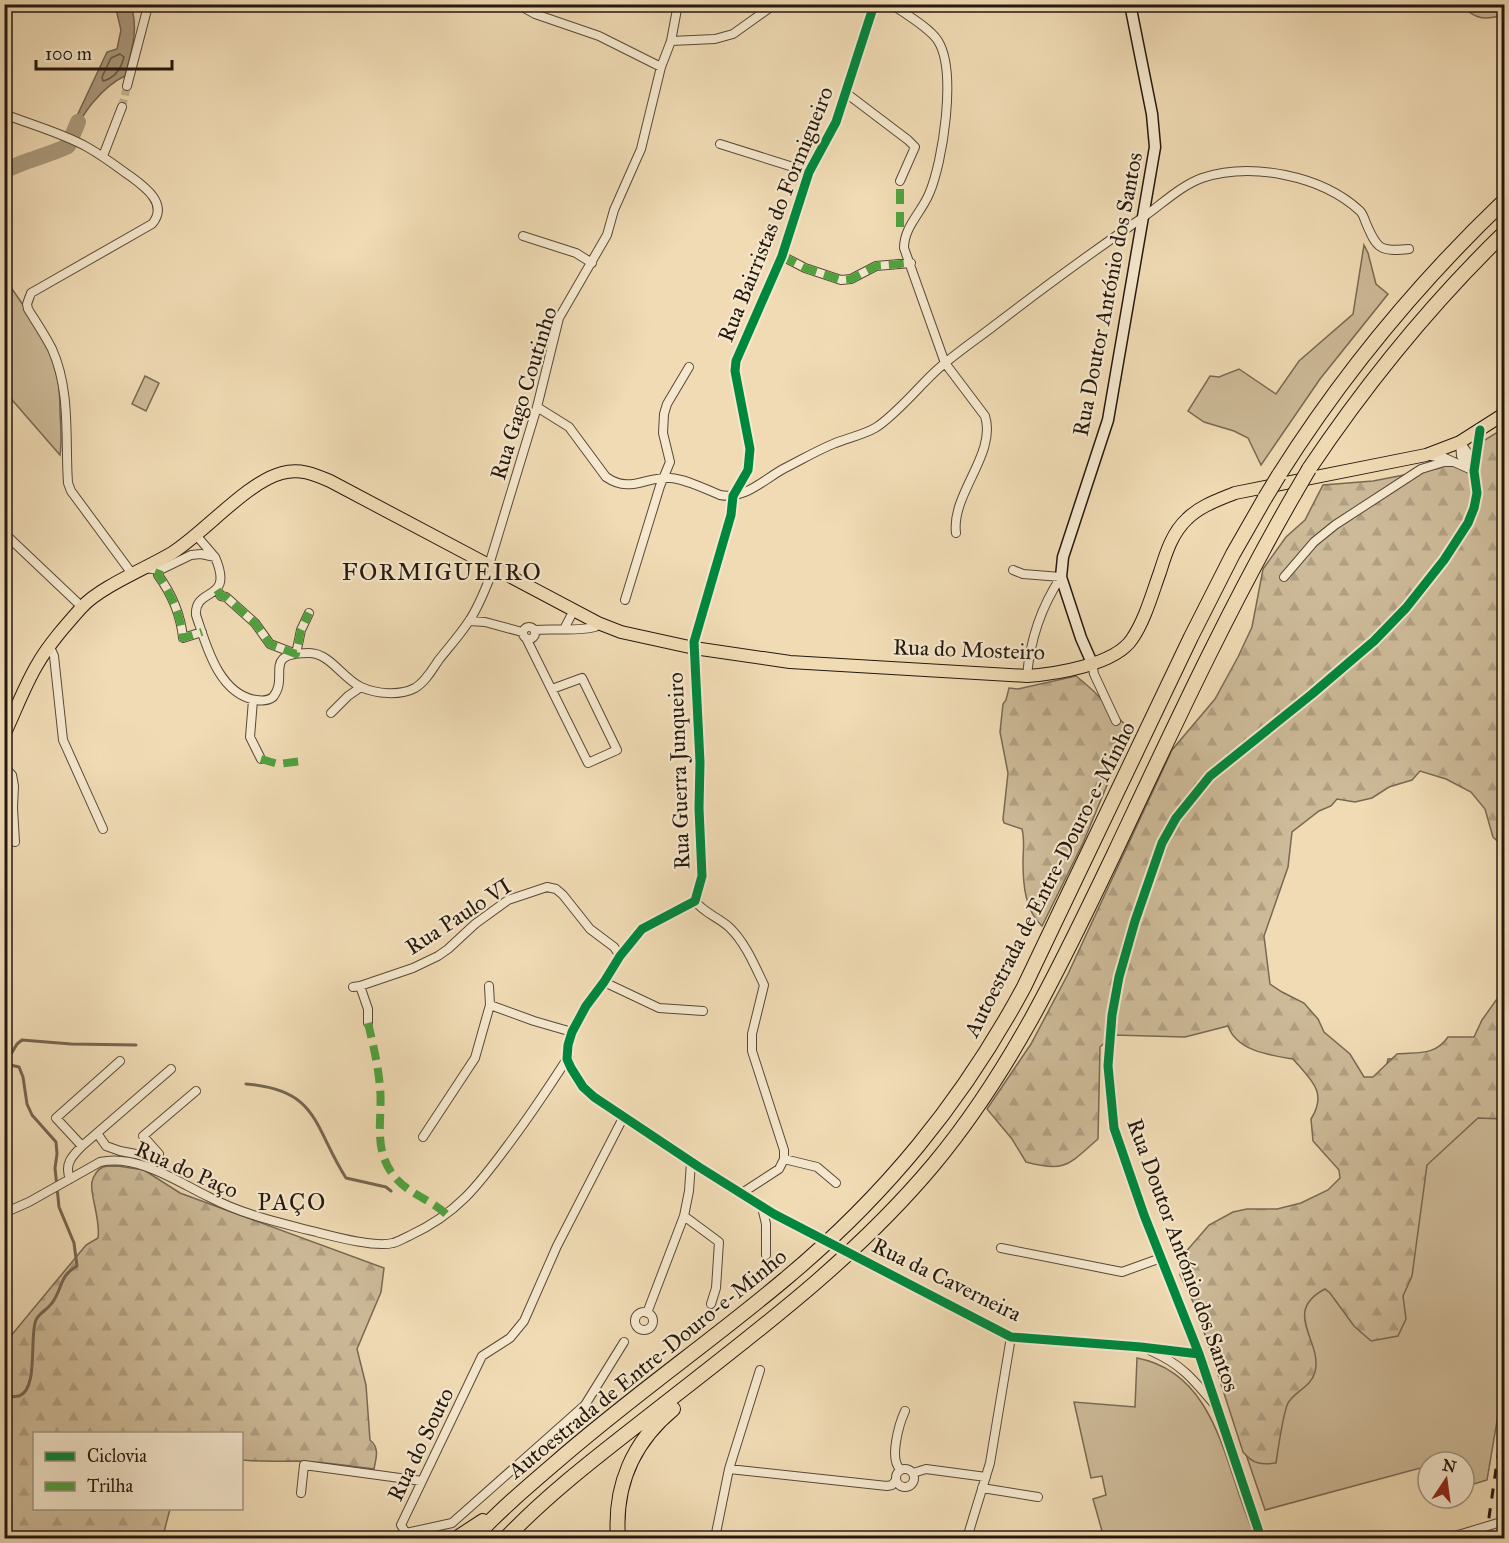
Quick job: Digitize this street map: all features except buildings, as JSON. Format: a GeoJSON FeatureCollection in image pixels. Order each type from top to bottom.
{"type":"FeatureCollection","features":[{"type":"Feature","properties":{"kind":"highway","name":"Autoestrada de Entre-Douro-e-Minho"},"geometry":{"type":"LineString","coordinates":[[474,1539],[509,1502],[579,1442],[784,1281],[863,1209],[901,1169],[934,1128],[974,1073],[1020,995],[1191,637],[1233,554],[1279,475],[1330,398],[1388,325],[1437,269],[1504,201]]}},
{"type":"Feature","properties":{"kind":"highway","name":"Autoestrada de Entre-Douro-e-Minho"},"geometry":{"type":"LineString","coordinates":[[506,1539],[543,1502],[599,1455],[740,1346],[826,1274],[875,1230],[937,1161],[982,1102],[1021,1040],[1048,991],[1215,641],[1257,559],[1309,469],[1355,402],[1402,344],[1450,288],[1504,233]]}},
{"type":"Feature","properties":{"kind":"highway"},"geometry":{"type":"LineString","coordinates":[[618,1539],[619,1500],[625,1472],[632,1457],[658,1421],[700,1386],[700,1376]]}},
{"type":"Feature","properties":{"kind":"highway"},"geometry":{"type":"LineString","coordinates":[[457,1539],[509,1502]]}},
{"type":"Feature","properties":{"kind":"main road","name":"Rua do Mosteiro"},"geometry":{"type":"LineString","coordinates":[[4,735],[32,674],[50,647],[90,599],[171,554],[245,494],[282,472],[312,473],[330,481],[579,614],[621,632],[694,648],[790,662],[1027,676],[1055,674],[1092,663],[1114,655],[1132,640],[1149,602],[1170,543],[1186,519],[1206,505],[1235,493],[1426,455],[1460,442],[1504,414]]}},
{"type":"Feature","properties":{"kind":"street"},"geometry":{"type":"LineString","coordinates":[[126,86],[148,6],[152,4]]}},
{"type":"Feature","properties":{"kind":"street"},"geometry":{"type":"LineString","coordinates":[[517,4],[535,14],[599,36],[661,67]]}},
{"type":"Feature","properties":{"kind":"street","name":"Rua Gago Coutinho"},"geometry":{"type":"LineString","coordinates":[[361,687],[386,693],[403,692],[414,688],[427,676],[469,621],[491,566],[537,406],[559,318],[607,235],[614,210],[640,149],[661,67],[671,40],[678,4]]}},
{"type":"Feature","properties":{"kind":"street"},"geometry":{"type":"LineString","coordinates":[[671,40],[715,39],[733,34],[775,4]]}},
{"type":"Feature","properties":{"kind":"street","name":"Rua Bairristas do Formigueiro"},"geometry":{"type":"LineString","coordinates":[[694,648],[731,514],[732,496],[748,470],[750,449],[735,371],[736,361],[782,256],[809,172],[836,122],[872,11],[877,4]]}},
{"type":"Feature","properties":{"kind":"street"},"geometry":{"type":"LineString","coordinates":[[891,4],[933,34],[939,42],[946,77],[946,126],[937,171],[928,196],[910,224],[904,240],[904,248],[945,363],[985,416],[988,426],[988,436],[966,490],[955,525],[956,533]]}},
{"type":"Feature","properties":{"kind":"street","name":"Rua Doutor António dos Santos"},"geometry":{"type":"LineString","coordinates":[[1116,721],[1094,674],[1061,577],[1063,557],[1107,420],[1155,147],[1152,114],[1130,4]]}},
{"type":"Feature","properties":{"kind":"street"},"geometry":{"type":"LineString","coordinates":[[846,93],[915,147],[900,181]]}},
{"type":"Feature","properties":{"kind":"street"},"geometry":{"type":"LineString","coordinates":[[103,156],[122,107]]}},
{"type":"Feature","properties":{"kind":"street"},"geometry":{"type":"LineString","coordinates":[[4,114],[85,146],[103,156],[155,197],[158,209],[156,219],[147,228],[31,293],[27,304],[52,350],[61,380],[64,395],[68,483],[71,491],[133,575]]}},
{"type":"Feature","properties":{"kind":"street"},"geometry":{"type":"LineString","coordinates":[[720,144],[809,172]]}},
{"type":"Feature","properties":{"kind":"street"},"geometry":{"type":"LineString","coordinates":[[537,406],[569,427],[600,469],[612,481],[632,485],[664,478],[679,479],[720,495],[745,494],[768,477],[822,449],[875,428],[945,363],[1047,285],[1176,193],[1201,179],[1232,172],[1284,174],[1327,189],[1350,203],[1362,213],[1374,243],[1383,249],[1392,251],[1409,249]]}},
{"type":"Feature","properties":{"kind":"street"},"geometry":{"type":"LineString","coordinates":[[523,236],[576,253],[592,263]]}},
{"type":"Feature","properties":{"kind":"street"},"geometry":{"type":"LineString","coordinates":[[782,256],[805,268],[841,280],[851,279],[876,266],[910,263]]}},
{"type":"Feature","properties":{"kind":"street"},"geometry":{"type":"LineString","coordinates":[[625,600],[670,462],[663,433],[664,414],[689,367]]}},
{"type":"Feature","properties":{"kind":"street","name":"Rua Doutor António dos Santos"},"geometry":{"type":"LineString","coordinates":[[1262,1539],[1199,1354],[1114,1128],[1108,1066],[1112,1015],[1119,977],[1142,899],[1162,843],[1176,818],[1210,776],[1374,641],[1406,608],[1444,560],[1468,523],[1474,508],[1477,493],[1474,467],[1480,430]]}},
{"type":"Feature","properties":{"kind":"street","name":"Rua Doutor António dos Santos"},"geometry":{"type":"LineString","coordinates":[[1460,442],[1461,456],[1474,467]]}},
{"type":"Feature","properties":{"kind":"street"},"geometry":{"type":"LineString","coordinates":[[1426,455],[1474,467]]}},
{"type":"Feature","properties":{"kind":"street"},"geometry":{"type":"LineString","coordinates":[[1284,577],[1314,542],[1335,525],[1421,469],[1444,462],[1454,462]]}},
{"type":"Feature","properties":{"kind":"street"},"geometry":{"type":"LineString","coordinates":[[4,533],[82,607]]}},
{"type":"Feature","properties":{"kind":"street"},"geometry":{"type":"LineString","coordinates":[[196,536],[215,557],[221,570],[222,580],[217,590],[198,602],[195,608],[202,632],[220,673],[243,695],[253,700],[269,700],[279,686],[279,665],[282,660],[296,654],[319,654],[344,676],[361,687],[348,696],[331,714]]}},
{"type":"Feature","properties":{"kind":"street"},"geometry":{"type":"LineString","coordinates":[[145,568],[159,570],[191,555],[201,554],[215,557]]}},
{"type":"Feature","properties":{"kind":"street"},"geometry":{"type":"LineString","coordinates":[[159,570],[158,574],[182,622],[183,638],[202,632]]}},
{"type":"Feature","properties":{"kind":"street"},"geometry":{"type":"LineString","coordinates":[[1013,570],[1023,574],[1061,577],[1038,623],[1029,653],[1027,676]]}},
{"type":"Feature","properties":{"kind":"street"},"geometry":{"type":"LineString","coordinates":[[217,590],[221,596],[226,597],[255,623],[270,644],[296,654]]}},
{"type":"Feature","properties":{"kind":"street"},"geometry":{"type":"LineString","coordinates":[[296,654],[301,630],[309,613]]}},
{"type":"Feature","properties":{"kind":"street"},"geometry":{"type":"LineString","coordinates":[[564,630],[579,614]]}},
{"type":"Feature","properties":{"kind":"street"},"geometry":{"type":"LineString","coordinates":[[469,621],[485,622],[534,636],[535,630],[551,628],[580,630],[595,627],[598,623]]}},
{"type":"Feature","properties":{"kind":"street"},"geometry":{"type":"LineString","coordinates":[[524,635],[588,763],[616,750],[582,678],[552,689]]}},
{"type":"Feature","properties":{"kind":"street"},"geometry":{"type":"LineString","coordinates":[[50,647],[54,656],[63,740],[103,829]]}},
{"type":"Feature","properties":{"kind":"street","name":"Rua Guerra Junqueiro"},"geometry":{"type":"LineString","coordinates":[[567,1059],[572,1032],[586,1006],[620,956],[642,929],[695,901],[702,876],[699,808],[700,762],[694,648]]}},
{"type":"Feature","properties":{"kind":"street"},"geometry":{"type":"LineString","coordinates":[[253,700],[250,737],[261,759]]}},
{"type":"Feature","properties":{"kind":"street"},"geometry":{"type":"LineString","coordinates":[[4,767],[12,775],[14,786],[15,842]]}},
{"type":"Feature","properties":{"kind":"street","name":"Rua Paulo VI"},"geometry":{"type":"LineString","coordinates":[[368,1023],[368,1009],[357,986],[413,968],[438,956],[475,924],[508,900],[547,887],[556,889],[563,895],[590,929],[614,947],[620,956]]}},
{"type":"Feature","properties":{"kind":"street"},"geometry":{"type":"LineString","coordinates":[[695,901],[700,908],[729,927],[738,937],[764,985],[752,1034],[752,1052],[784,1150],[784,1159],[779,1168],[742,1193]]}},
{"type":"Feature","properties":{"kind":"street"},"geometry":{"type":"LineString","coordinates":[[604,982],[659,1008],[703,1011]]}},
{"type":"Feature","properties":{"kind":"street"},"geometry":{"type":"LineString","coordinates":[[423,1137],[475,1058],[490,1005],[489,986]]}},
{"type":"Feature","properties":{"kind":"street"},"geometry":{"type":"LineString","coordinates":[[490,1005],[534,1022],[572,1032]]}},
{"type":"Feature","properties":{"kind":"street"},"geometry":{"type":"LineString","coordinates":[[567,1059],[576,1078],[594,1097],[691,1162],[761,1205],[766,1224],[766,1255]]}},
{"type":"Feature","properties":{"kind":"street","name":"Rua do Paço"},"geometry":{"type":"LineString","coordinates":[[4,1213],[50,1191],[100,1162],[113,1159],[128,1160],[151,1168],[237,1211],[338,1237],[363,1242],[393,1243],[428,1227],[460,1203],[481,1183],[567,1059]]}},
{"type":"Feature","properties":{"kind":"street"},"geometry":{"type":"LineString","coordinates":[[82,1146],[56,1118],[120,1061]]}},
{"type":"Feature","properties":{"kind":"street"},"geometry":{"type":"LineString","coordinates":[[70,1179],[67,1173],[70,1159],[171,1069]]}},
{"type":"Feature","properties":{"kind":"street"},"geometry":{"type":"LineString","coordinates":[[151,1168],[159,1154],[144,1136],[196,1091]]}},
{"type":"Feature","properties":{"kind":"street","name":"Rua do Souto"},"geometry":{"type":"LineString","coordinates":[[624,1116],[557,1246],[524,1321],[510,1338],[482,1356],[401,1525],[406,1533],[452,1523],[585,1405],[624,1342]]}},
{"type":"Feature","properties":{"kind":"street"},"geometry":{"type":"LineString","coordinates":[[97,1133],[106,1146],[156,1158]]}},
{"type":"Feature","properties":{"kind":"street"},"geometry":{"type":"LineString","coordinates":[[784,1159],[817,1167],[836,1184]]}},
{"type":"Feature","properties":{"kind":"street"},"geometry":{"type":"LineString","coordinates":[[647,1313],[684,1216],[691,1162]]}},
{"type":"Feature","properties":{"kind":"street","name":"Rua da Caverneira"},"geometry":{"type":"LineString","coordinates":[[761,1205],[792,1224],[1011,1336],[1199,1354]]}},
{"type":"Feature","properties":{"kind":"street"},"geometry":{"type":"LineString","coordinates":[[684,1216],[719,1242],[716,1288],[711,1304]]}},
{"type":"Feature","properties":{"kind":"street"},"geometry":{"type":"LineString","coordinates":[[1001,1248],[1122,1272],[1161,1258]]}},
{"type":"Feature","properties":{"kind":"street"},"geometry":{"type":"LineString","coordinates":[[967,1539],[986,1477],[1011,1336]]}},
{"type":"Feature","properties":{"kind":"street","name":"Rua da Caverneira"},"geometry":{"type":"LineString","coordinates":[[1141,1347],[1166,1358],[1191,1376],[1218,1409]]}},
{"type":"Feature","properties":{"kind":"street"},"geometry":{"type":"LineString","coordinates":[[715,1539],[729,1469],[760,1370]]}},
{"type":"Feature","properties":{"kind":"street"},"geometry":{"type":"LineString","coordinates":[[900,1469],[895,1461],[899,1423],[905,1411]]}},
{"type":"Feature","properties":{"kind":"street"},"geometry":{"type":"LineString","coordinates":[[301,1492],[304,1465],[422,1481]]}},
{"type":"Feature","properties":{"kind":"street"},"geometry":{"type":"LineString","coordinates":[[729,1469],[887,1486],[892,1485],[896,1480],[896,1474],[900,1469],[906,1468],[913,1473],[914,1479],[909,1486],[902,1487],[896,1480]]}},
{"type":"Feature","properties":{"kind":"street"},"geometry":{"type":"LineString","coordinates":[[913,1473],[926,1469],[986,1477]]}},
{"type":"Feature","properties":{"kind":"street"},"geometry":{"type":"LineString","coordinates":[[982,1488],[1038,1497]]}},
{"type":"Feature","properties":{"kind":"street"},"geometry":{"type":"LineString","coordinates":[[1448,1539],[1503,1521]]}},
{"type":"Feature","properties":{"kind":"green space"},"geometry":{"type":"Polygon","coordinates":[[[1461,5],[1504,5],[1504,15],[1481,18],[1471,14],[1461,5]]]}},
{"type":"Feature","properties":{"kind":"green space"},"geometry":{"type":"Polygon","coordinates":[[[1364,245],[1376,284],[1388,294],[1320,379],[1261,465],[1248,438],[1204,422],[1188,411],[1210,376],[1219,377],[1239,369],[1276,394],[1299,361],[1353,314],[1364,245]]]}},
{"type":"Feature","properties":{"kind":"green space"},"geometry":{"type":"Polygon","coordinates":[[[4,278],[37,326],[55,367],[60,393],[60,455],[13,401],[5,388],[4,278]]]}},
{"type":"Feature","properties":{"kind":"green space"},"geometry":{"type":"Polygon","coordinates":[[[145,376],[159,383],[146,411],[132,404],[145,376]]]}},
{"type":"Feature","properties":{"kind":"green space"},"geometry":{"type":"Polygon","coordinates":[[[1504,428],[1504,847],[1493,837],[1485,809],[1471,792],[1446,779],[1420,771],[1412,780],[1389,787],[1372,798],[1355,802],[1337,799],[1331,806],[1319,811],[1292,832],[1288,867],[1264,936],[1270,984],[1304,1003],[1318,1019],[1324,1032],[1350,1054],[1364,1077],[1373,1077],[1397,1054],[1431,1050],[1448,1037],[1474,1037],[1482,1020],[1504,989],[1504,1124],[1501,1119],[1478,1118],[1427,1165],[1412,1276],[1403,1296],[1406,1319],[1398,1336],[1371,1341],[1354,1326],[1325,1289],[1312,1298],[1306,1307],[1305,1317],[1316,1360],[1315,1372],[1307,1385],[1288,1403],[1276,1463],[1258,1463],[1243,1452],[1197,1310],[1180,1275],[1183,1255],[1209,1225],[1233,1212],[1247,1209],[1277,1209],[1301,1203],[1328,1190],[1340,1178],[1339,1170],[1313,1141],[1311,1119],[1316,1110],[1318,1094],[1311,1080],[1293,1059],[1264,1053],[1246,1046],[1232,1034],[1228,1026],[1185,1037],[1113,1035],[1100,1047],[1098,1139],[1073,1160],[1050,1167],[1026,1162],[1012,1139],[987,1109],[1031,1044],[1068,974],[1172,750],[1215,699],[1238,657],[1252,627],[1263,569],[1286,537],[1305,520],[1323,485],[1373,481],[1440,468],[1504,428]]]}},
{"type":"Feature","properties":{"kind":"green space"},"geometry":{"type":"Polygon","coordinates":[[[1076,676],[1124,724],[1133,730],[1120,754],[1083,843],[1042,926],[1036,920],[1026,897],[1022,829],[1004,823],[1003,819],[1008,773],[1000,732],[1003,704],[1009,688],[1018,689],[1076,676]]]}},
{"type":"Feature","properties":{"kind":"green space"},"geometry":{"type":"Polygon","coordinates":[[[1504,994],[1504,1380],[1487,1480],[1476,1483],[1476,1450],[1416,1450],[1416,1469],[1265,1510],[1178,1255],[1338,1190],[1364,1170],[1388,1059],[1483,1056],[1504,994]]]}},
{"type":"Feature","properties":{"kind":"green space"},"geometry":{"type":"Polygon","coordinates":[[[106,1166],[144,1170],[180,1193],[384,1268],[381,1292],[357,1349],[366,1385],[370,1440],[376,1450],[374,1469],[307,1462],[243,1460],[243,1432],[33,1432],[33,1510],[170,1510],[164,1532],[165,1538],[5,1538],[5,1343],[86,1245],[98,1238],[92,1187],[96,1173],[106,1166]]]}},
{"type":"Feature","properties":{"kind":"green space"},"geometry":{"type":"Polygon","coordinates":[[[1137,1358],[1165,1368],[1187,1384],[1203,1405],[1216,1430],[1256,1538],[1088,1538],[1102,1531],[1093,1499],[1106,1495],[1102,1476],[1091,1478],[1074,1402],[1135,1407],[1137,1358]]]}},
{"type":"Feature","properties":{"kind":"water"},"geometry":{"type":"Polygon","coordinates":[[[115,5],[130,5],[133,13],[134,40],[125,76],[109,86],[93,102],[77,130],[77,139],[68,135],[107,52],[117,49],[121,30],[115,5]]]}},
{"type":"Feature","properties":{"kind":"waterway"},"geometry":{"type":"LineString","coordinates":[[4,171],[68,146],[78,122]]}},
{"type":"Feature","properties":{"kind":"waterway"},"geometry":{"type":"LineString","coordinates":[[4,1066],[17,1044],[22,1040],[71,1044],[136,1045]]}},
{"type":"Feature","properties":{"kind":"waterway"},"geometry":{"type":"LineString","coordinates":[[4,1396],[19,1396],[25,1391],[31,1373],[36,1320],[52,1303],[67,1274],[77,1266],[74,1243],[59,1207],[55,1168],[56,1142],[32,1115],[27,1104],[19,1067],[6,1064]]}},
{"type":"Feature","properties":{"kind":"waterway"},"geometry":{"type":"LineString","coordinates":[[246,1084],[288,1094],[301,1103],[319,1127],[346,1178],[386,1187],[391,1191]]}},
{"type":"Feature","properties":{"kind":"tunnel"},"geometry":{"type":"LineString","coordinates":[[122,107],[127,86]]}},
{"type":"Feature","properties":{"kind":"railway"},"geometry":{"type":"LineString","coordinates":[[1486,1538],[1504,1414]]}},
{"type":"Feature","properties":{"kind":"marked path"},"geometry":{"type":"LineString","coordinates":[[900,181],[900,227]]}},
{"type":"Feature","properties":{"kind":"marked path"},"geometry":{"type":"LineString","coordinates":[[782,256],[805,268],[841,280],[851,279],[876,266],[911,263]]}},
{"type":"Feature","properties":{"kind":"marked path"},"geometry":{"type":"LineString","coordinates":[[160,570],[158,575],[175,605],[183,638],[202,632]]}},
{"type":"Feature","properties":{"kind":"marked path"},"geometry":{"type":"LineString","coordinates":[[217,590],[221,596],[226,597],[255,623],[270,644],[296,654],[301,630],[309,613]]}},
{"type":"Feature","properties":{"kind":"marked path"},"geometry":{"type":"LineString","coordinates":[[261,759],[278,764],[303,761]]}},
{"type":"Feature","properties":{"kind":"marked path"},"geometry":{"type":"LineString","coordinates":[[368,1023],[377,1063],[381,1099],[381,1144],[387,1165],[394,1176],[406,1187],[446,1214]]}},
{"type":"Feature","properties":{"kind":"cycle path"},"geometry":{"type":"LineString","coordinates":[[877,4],[872,11],[836,122],[809,172],[782,256],[736,361],[735,371],[750,449],[748,470],[733,496],[731,515],[694,642],[700,762],[699,808],[702,876],[695,901],[642,929],[620,956],[586,1006],[572,1032],[567,1059],[583,1087],[594,1097],[774,1214],[1011,1337],[1199,1354]]}},
{"type":"Feature","properties":{"kind":"cycle path"},"geometry":{"type":"LineString","coordinates":[[1261,1538],[1199,1354],[1144,1215],[1114,1128],[1108,1066],[1112,1015],[1119,977],[1135,921],[1162,843],[1176,818],[1210,776],[1374,641],[1406,608],[1444,560],[1468,523],[1474,508],[1477,493],[1474,471],[1480,430]]}},
{"type":"Feature","properties":{"kind":"district","name":"FORMIGUEIRO"},"geometry":{"type":"Point","coordinates":[442,572]}},
{"type":"Feature","properties":{"kind":"district","name":"PAÇO"},"geometry":{"type":"Point","coordinates":[292,1202]}}]}
